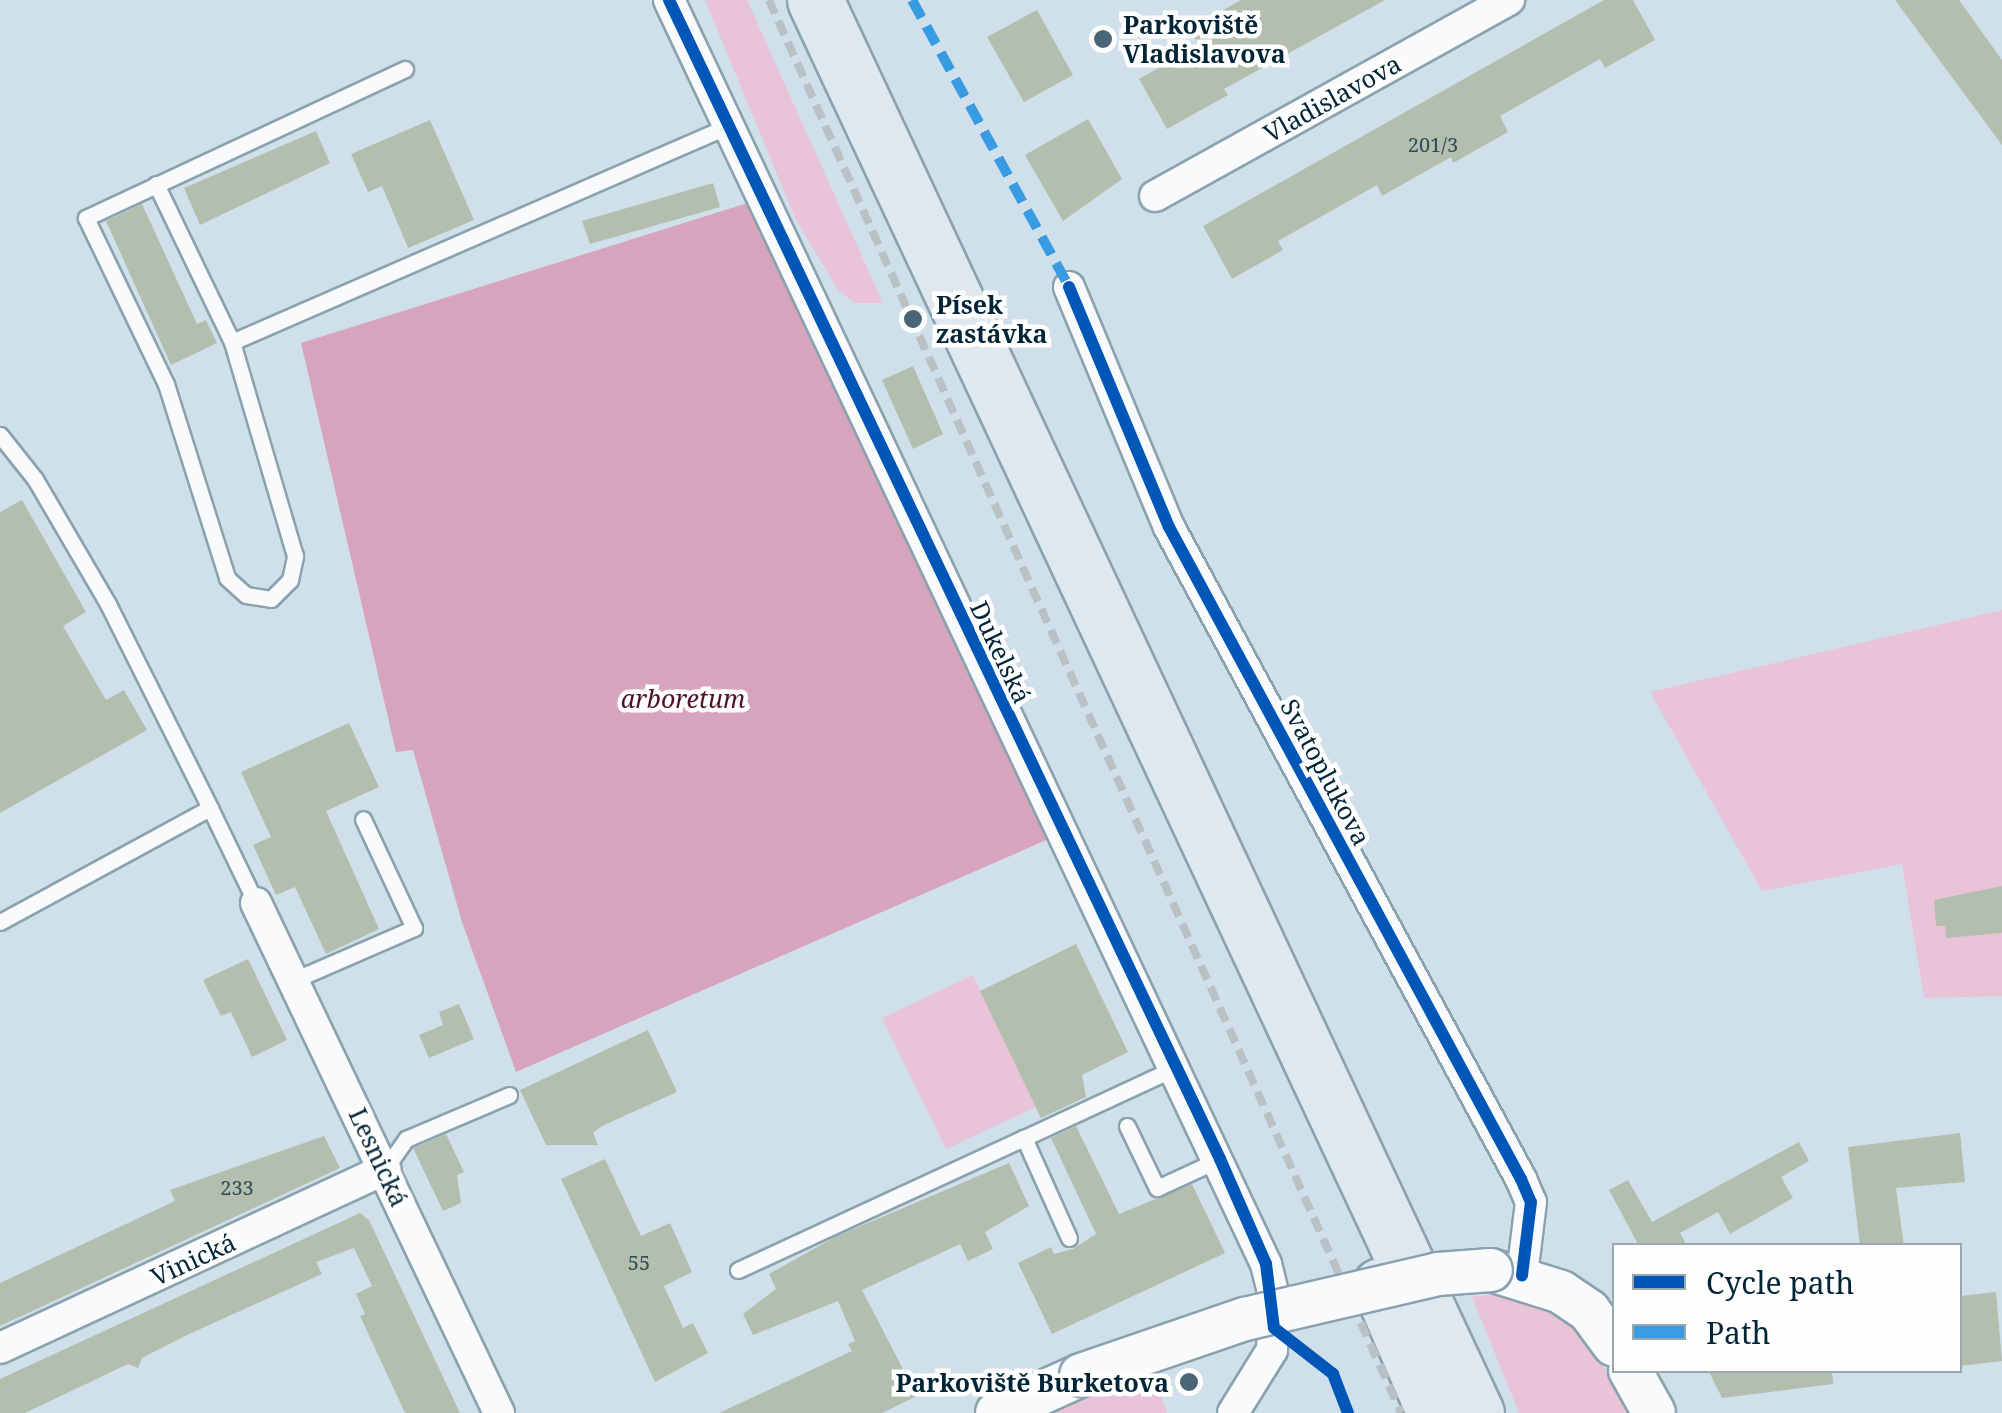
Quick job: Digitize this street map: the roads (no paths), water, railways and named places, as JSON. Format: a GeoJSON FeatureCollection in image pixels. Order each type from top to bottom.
{"type":"FeatureCollection","features":[{"type":"Feature","properties":{"kind":"highway"},"geometry":{"type":"LineString","coordinates":[[815,0],[1476,1413]]}},
{"type":"Feature","properties":{"kind":"highway"},"geometry":{"type":"LineString","coordinates":[[850,0],[1501,1413]]}},
{"type":"Feature","properties":{"kind":"highway"},"geometry":{"type":"LineString","coordinates":[[1380,1286],[1435,1413]]}},
{"type":"Feature","properties":{"kind":"main road"},"geometry":{"type":"LineString","coordinates":[[996,1413],[1082,1375],[1244,1319],[1380,1286],[1506,1273],[1589,1312],[1612,1342]]}},
{"type":"Feature","properties":{"kind":"main road"},"geometry":{"type":"LineString","coordinates":[[1632,1373],[1654,1413]]}},
{"type":"Feature","properties":{"kind":"street","name":"Dukelská"},"geometry":{"type":"LineString","coordinates":[[669,0],[1220,1159],[1274,1296],[1272,1350],[1233,1413]]}},
{"type":"Feature","properties":{"kind":"street","name":"Vladislavova"},"geometry":{"type":"LineString","coordinates":[[1155,196],[1509,0]]}},
{"type":"Feature","properties":{"kind":"street","name":"Svatoplukova"},"geometry":{"type":"LineString","coordinates":[[1069,287],[1169,527],[1522,1180],[1530,1202],[1506,1273]]}},
{"type":"Feature","properties":{"kind":"street","name":"Lesnická"},"geometry":{"type":"LineString","coordinates":[[256,903],[499,1413]]}},
{"type":"Feature","properties":{"kind":"street","name":"Vinická"},"geometry":{"type":"LineString","coordinates":[[0,1348],[385,1169]]}},
{"type":"Feature","properties":{"kind":"lane"},"geometry":{"type":"LineString","coordinates":[[156,184],[232,342],[295,556],[290,580],[270,600],[246,595],[227,578],[166,384],[86,218],[156,184],[405,68]]}},
{"type":"Feature","properties":{"kind":"lane"},"geometry":{"type":"LineString","coordinates":[[232,342],[728,126]]}},
{"type":"Feature","properties":{"kind":"lane"},"geometry":{"type":"LineString","coordinates":[[0,435],[35,479],[108,604],[256,903]]}},
{"type":"Feature","properties":{"kind":"lane"},"geometry":{"type":"LineString","coordinates":[[0,921],[210,808]]}},
{"type":"Feature","properties":{"kind":"lane"},"geometry":{"type":"LineString","coordinates":[[294,980],[414,928],[364,819]]}},
{"type":"Feature","properties":{"kind":"lane"},"geometry":{"type":"LineString","coordinates":[[738,1270],[1175,1068]]}},
{"type":"Feature","properties":{"kind":"lane"},"geometry":{"type":"LineString","coordinates":[[385,1169],[406,1139],[509,1095]]}},
{"type":"Feature","properties":{"kind":"lane"},"geometry":{"type":"LineString","coordinates":[[1127,1126],[1156,1188],[1220,1159]]}},
{"type":"Feature","properties":{"kind":"lane"},"geometry":{"type":"LineString","coordinates":[[1024,1138],[1070,1238]]}},
{"type":"Feature","properties":{"kind":"railway"},"geometry":{"type":"LineString","coordinates":[[769,0],[1401,1413]]}},
{"type":"Feature","properties":{"kind":"place","name":"Parkoviště Vladislavova"},"geometry":{"type":"Point","coordinates":[1103,39]}},
{"type":"Feature","properties":{"kind":"place","name":"Písek zastávka"},"geometry":{"type":"Point","coordinates":[913,319]}},
{"type":"Feature","properties":{"kind":"place","name":"Parkoviště Burketova"},"geometry":{"type":"Point","coordinates":[1189,1382]}},
{"type":"Feature","properties":{"kind":"park label","name":"arboretum"},"geometry":{"type":"Point","coordinates":[683,698]}}]}
